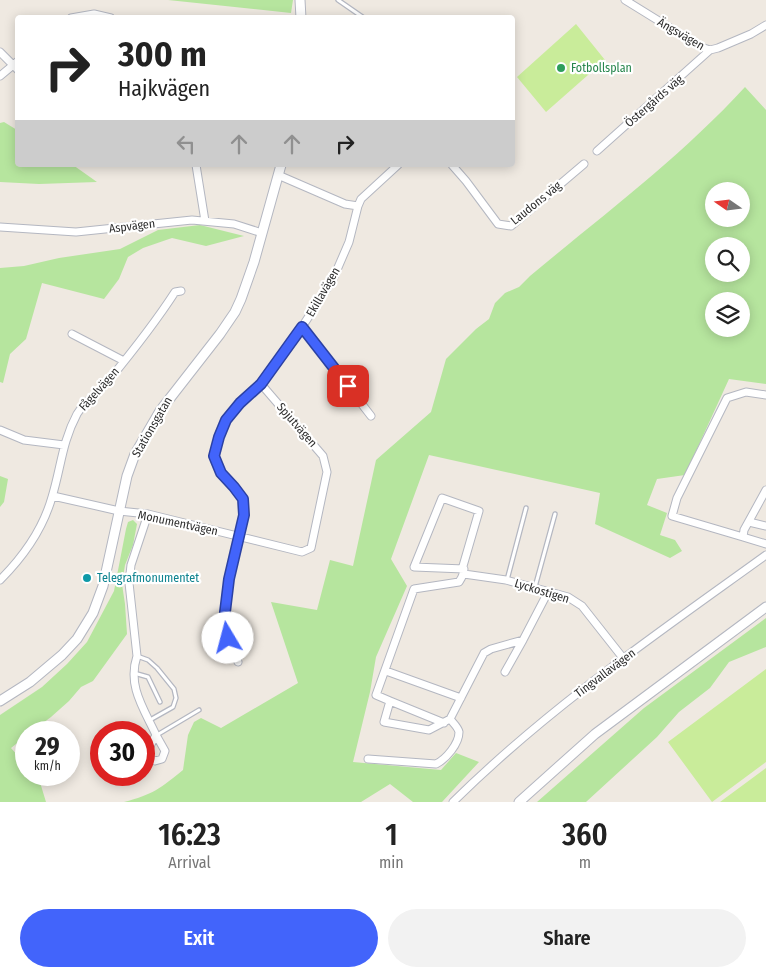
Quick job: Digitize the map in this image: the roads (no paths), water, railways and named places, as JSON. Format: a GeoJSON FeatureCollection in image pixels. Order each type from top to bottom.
{"type":"FeatureCollection","features":[{"type":"Feature","properties":{"kind":"street"},"geometry":{"type":"LineString","coordinates":[[300,0],[300,15]]}},
{"type":"Feature","properties":{"kind":"street","name":"Ängsvägen"},"geometry":{"type":"LineString","coordinates":[[625,0],[701,48],[710,50],[751,34],[766,25]]}},
{"type":"Feature","properties":{"kind":"street","name":"Östergårds väg"},"geometry":{"type":"LineString","coordinates":[[596,151],[710,50]]}},
{"type":"Feature","properties":{"kind":"street"},"geometry":{"type":"LineString","coordinates":[[0,52],[15,65]]}},
{"type":"Feature","properties":{"kind":"street"},"geometry":{"type":"LineString","coordinates":[[0,76],[15,67]]}},
{"type":"Feature","properties":{"kind":"street","name":"Laudons väg"},"geometry":{"type":"LineString","coordinates":[[454,167],[498,224],[511,226],[584,164]]}},
{"type":"Feature","properties":{"kind":"street"},"geometry":{"type":"LineString","coordinates":[[196,167],[205,221]]}},
{"type":"Feature","properties":{"kind":"street","name":"Stationsgatan"},"geometry":{"type":"LineString","coordinates":[[0,701],[30,682],[62,655],[77,639],[100,598],[131,464],[155,418],[184,378],[220,334],[234,312],[247,280],[280,167]]}},
{"type":"Feature","properties":{"kind":"street"},"geometry":{"type":"LineString","coordinates":[[278,175],[345,204],[358,206],[362,199],[396,167]]}},
{"type":"Feature","properties":{"kind":"street","name":"Ekillavägen"},"geometry":{"type":"LineString","coordinates":[[238,662],[228,638],[225,612],[229,579],[244,515],[243,499],[221,473],[214,456],[219,437],[226,420],[240,403],[261,384],[302,327],[333,279],[349,242],[358,206]]}},
{"type":"Feature","properties":{"kind":"street","name":"Aspvägen"},"geometry":{"type":"LineString","coordinates":[[0,227],[76,232],[180,221],[205,221],[234,224],[262,233]]}},
{"type":"Feature","properties":{"kind":"street","name":"Fågelvägen"},"geometry":{"type":"LineString","coordinates":[[0,580],[23,554],[40,528],[53,496],[64,445],[78,412],[124,361],[158,318],[175,292],[181,291]]}},
{"type":"Feature","properties":{"kind":"street"},"geometry":{"type":"LineString","coordinates":[[302,327],[371,416]]}},
{"type":"Feature","properties":{"kind":"street"},"geometry":{"type":"LineString","coordinates":[[72,334],[124,361]]}},
{"type":"Feature","properties":{"kind":"street","name":"Spjutvägen"},"geometry":{"type":"LineString","coordinates":[[261,384],[322,456],[327,472],[311,548],[302,552]]}},
{"type":"Feature","properties":{"kind":"street"},"geometry":{"type":"LineString","coordinates":[[766,395],[746,392],[727,398],[677,498],[672,516],[766,544]]}},
{"type":"Feature","properties":{"kind":"street"},"geometry":{"type":"LineString","coordinates":[[0,430],[24,440],[64,445]]}},
{"type":"Feature","properties":{"kind":"street"},"geometry":{"type":"LineString","coordinates":[[743,537],[749,522],[762,504],[766,490]]}},
{"type":"Feature","properties":{"kind":"street","name":"Monumentvägen"},"geometry":{"type":"LineString","coordinates":[[53,496],[119,511],[148,514],[302,552]]}},
{"type":"Feature","properties":{"kind":"street","name":"Lyckostigen"},"geometry":{"type":"LineString","coordinates":[[464,572],[479,511],[442,498],[414,567],[464,572],[506,580],[568,597],[582,606],[623,658]]}},
{"type":"Feature","properties":{"kind":"street"},"geometry":{"type":"LineString","coordinates":[[148,514],[131,565],[129,583],[137,656],[133,667],[135,688],[156,735]]}},
{"type":"Feature","properties":{"kind":"street"},"geometry":{"type":"LineString","coordinates":[[749,522],[766,526]]}},
{"type":"Feature","properties":{"kind":"street","name":"Tingvallavägen"},"geometry":{"type":"LineString","coordinates":[[453,802],[496,761],[580,691],[766,555]]}},
{"type":"Feature","properties":{"kind":"street"},"geometry":{"type":"LineString","coordinates":[[368,759],[436,764],[450,753],[459,734],[458,730],[447,721],[376,695],[414,590],[459,582],[464,572]]}},
{"type":"Feature","properties":{"kind":"street"},"geometry":{"type":"LineString","coordinates":[[506,672],[548,592]]}},
{"type":"Feature","properties":{"kind":"street"},"geometry":{"type":"LineString","coordinates":[[519,802],[595,734],[766,608]]}},
{"type":"Feature","properties":{"kind":"street"},"geometry":{"type":"LineString","coordinates":[[390,701],[384,722],[429,730],[447,721],[484,653],[491,649],[523,640]]}},
{"type":"Feature","properties":{"kind":"street"},"geometry":{"type":"LineString","coordinates":[[386,671],[461,698]]}},
{"type":"Feature","properties":{"kind":"lane"},"geometry":{"type":"LineString","coordinates":[[338,0],[360,15]]}},
{"type":"Feature","properties":{"kind":"lane"},"geometry":{"type":"LineString","coordinates":[[506,580],[526,508]]}},
{"type":"Feature","properties":{"kind":"lane"},"geometry":{"type":"LineString","coordinates":[[535,588],[555,514]]}},
{"type":"Feature","properties":{"kind":"lane"},"geometry":{"type":"LineString","coordinates":[[137,656],[148,660],[157,668],[174,689],[176,698],[173,707],[150,720]]}},
{"type":"Feature","properties":{"kind":"lane"},"geometry":{"type":"LineString","coordinates":[[133,673],[148,677],[160,702]]}},
{"type":"Feature","properties":{"kind":"lane"},"geometry":{"type":"LineString","coordinates":[[156,735],[199,710]]}},
{"type":"Feature","properties":{"kind":"place","name":"Fotbollsplan"},"geometry":{"type":"Point","coordinates":[561,68]}},
{"type":"Feature","properties":{"kind":"place","name":"Telegrafmonumentet"},"geometry":{"type":"Point","coordinates":[87,578]}}]}
